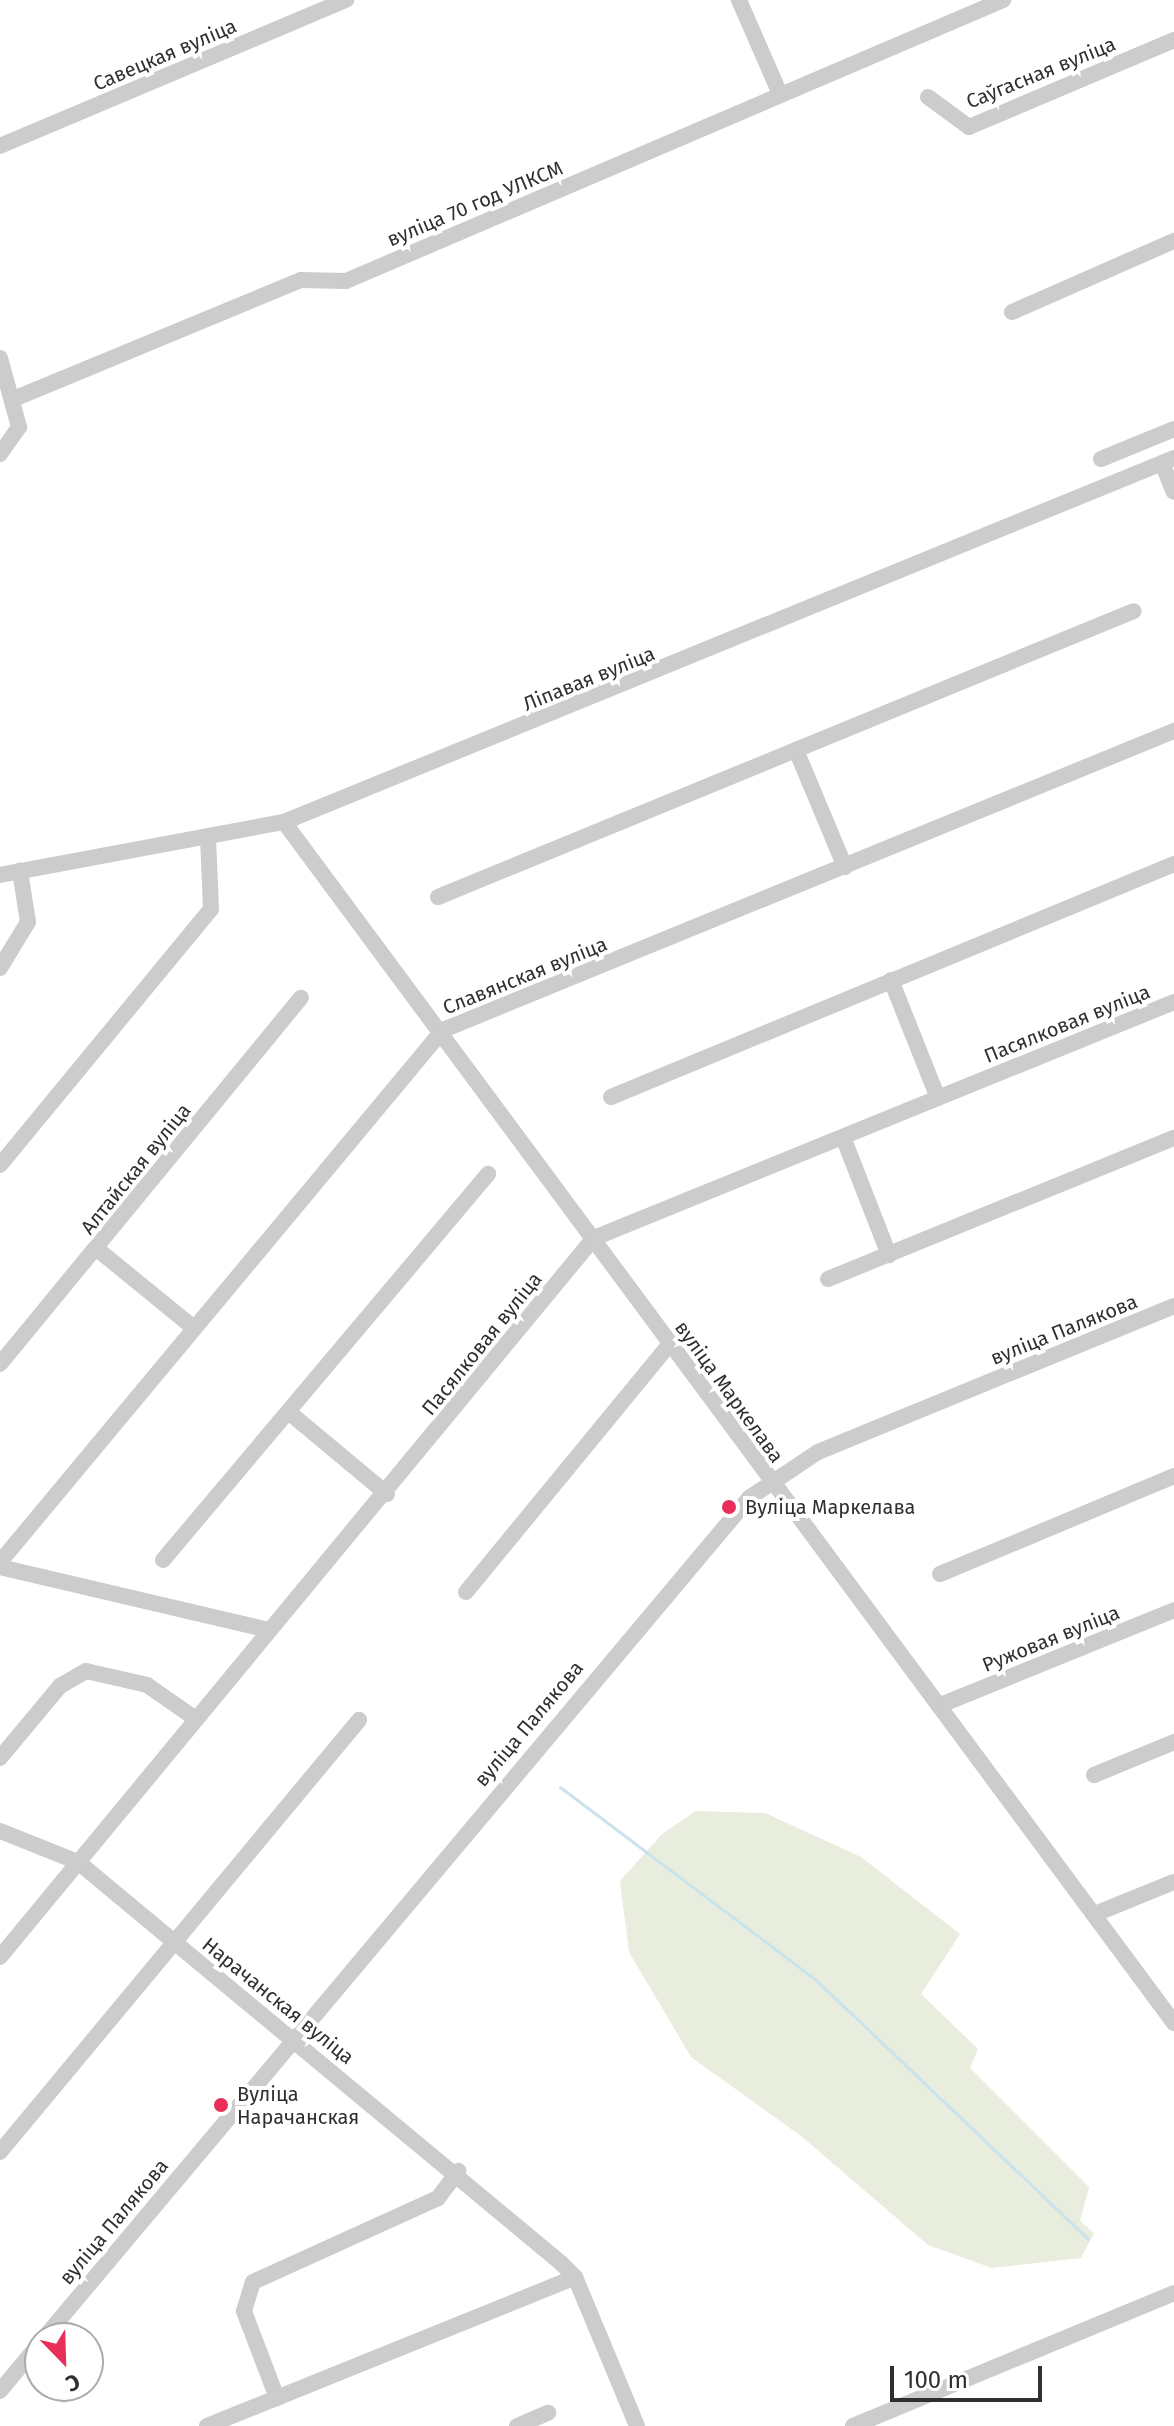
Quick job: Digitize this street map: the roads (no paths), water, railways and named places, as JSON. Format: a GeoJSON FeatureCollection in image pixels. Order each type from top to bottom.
{"type":"FeatureCollection","features":[{"type":"Feature","properties":{"kind":"street","name":"Савецкая вуліца"},"geometry":{"type":"LineString","coordinates":[[0,146],[346,0]]}},
{"type":"Feature","properties":{"kind":"street"},"geometry":{"type":"LineString","coordinates":[[739,0],[780,94]]}},
{"type":"Feature","properties":{"kind":"street","name":"вуліца 70 год УЛКСМ"},"geometry":{"type":"LineString","coordinates":[[16,398],[301,280],[346,281],[1003,0]]}},
{"type":"Feature","properties":{"kind":"street","name":"Саўгасная вуліца"},"geometry":{"type":"LineString","coordinates":[[928,97],[969,127],[1174,40]]}},
{"type":"Feature","properties":{"kind":"street"},"geometry":{"type":"LineString","coordinates":[[1012,312],[1174,241]]}},
{"type":"Feature","properties":{"kind":"street"},"geometry":{"type":"LineString","coordinates":[[0,358],[16,398],[19,427],[0,454]]}},
{"type":"Feature","properties":{"kind":"street"},"geometry":{"type":"LineString","coordinates":[[1101,459],[1174,429]]}},
{"type":"Feature","properties":{"kind":"street"},"geometry":{"type":"LineString","coordinates":[[1168,461],[1174,492]]}},
{"type":"Feature","properties":{"kind":"street","name":"Ліпавая вуліца"},"geometry":{"type":"LineString","coordinates":[[0,875],[284,822],[1168,461]]}},
{"type":"Feature","properties":{"kind":"street"},"geometry":{"type":"LineString","coordinates":[[438,897],[1134,611]]}},
{"type":"Feature","properties":{"kind":"street","name":"Славянская вуліца"},"geometry":{"type":"LineString","coordinates":[[0,1564],[443,1030],[1174,731]]}},
{"type":"Feature","properties":{"kind":"street"},"geometry":{"type":"LineString","coordinates":[[796,750],[845,867]]}},
{"type":"Feature","properties":{"kind":"street","name":"вуліца Маркелава"},"geometry":{"type":"LineString","coordinates":[[284,822],[443,1030],[770,1482],[943,1704],[1174,2023]]}},
{"type":"Feature","properties":{"kind":"street"},"geometry":{"type":"LineString","coordinates":[[0,1165],[211,909],[208,836]]}},
{"type":"Feature","properties":{"kind":"street"},"geometry":{"type":"LineString","coordinates":[[611,1097],[1174,864]]}},
{"type":"Feature","properties":{"kind":"street"},"geometry":{"type":"LineString","coordinates":[[0,968],[28,922],[20,871]]}},
{"type":"Feature","properties":{"kind":"street"},"geometry":{"type":"LineString","coordinates":[[891,980],[938,1098]]}},
{"type":"Feature","properties":{"kind":"street","name":"Алтайская вуліца"},"geometry":{"type":"LineString","coordinates":[[0,1364],[301,998]]}},
{"type":"Feature","properties":{"kind":"street","name":"Пасялковая вуліца"},"geometry":{"type":"LineString","coordinates":[[0,1957],[269,1630],[387,1494],[594,1238],[1174,1002]]}},
{"type":"Feature","properties":{"kind":"street"},"geometry":{"type":"LineString","coordinates":[[843,1137],[889,1255]]}},
{"type":"Feature","properties":{"kind":"street"},"geometry":{"type":"LineString","coordinates":[[828,1279],[1174,1138]]}},
{"type":"Feature","properties":{"kind":"street"},"geometry":{"type":"LineString","coordinates":[[163,1560],[291,1414],[488,1174]]}},
{"type":"Feature","properties":{"kind":"street"},"geometry":{"type":"LineString","coordinates":[[97,1249],[194,1328]]}},
{"type":"Feature","properties":{"kind":"street","name":"вуліца Палякова"},"geometry":{"type":"LineString","coordinates":[[57,2322],[713,1534],[770,1482],[818,1452],[1174,1306]]}},
{"type":"Feature","properties":{"kind":"street"},"geometry":{"type":"LineString","coordinates":[[466,1592],[669,1345]]}},
{"type":"Feature","properties":{"kind":"street"},"geometry":{"type":"LineString","coordinates":[[291,1414],[387,1494]]}},
{"type":"Feature","properties":{"kind":"street"},"geometry":{"type":"LineString","coordinates":[[940,1574],[1174,1476]]}},
{"type":"Feature","properties":{"kind":"street"},"geometry":{"type":"LineString","coordinates":[[0,1564],[269,1630]]}},
{"type":"Feature","properties":{"kind":"street","name":"Ружовая вуліца"},"geometry":{"type":"LineString","coordinates":[[943,1704],[1174,1610]]}},
{"type":"Feature","properties":{"kind":"street"},"geometry":{"type":"LineString","coordinates":[[0,1758],[60,1686],[86,1671],[147,1685],[196,1719]]}},
{"type":"Feature","properties":{"kind":"street"},"geometry":{"type":"LineString","coordinates":[[0,2152],[359,1720]]}},
{"type":"Feature","properties":{"kind":"street"},"geometry":{"type":"LineString","coordinates":[[1094,1775],[1174,1742]]}},
{"type":"Feature","properties":{"kind":"street","name":"Нарачанская вуліца"},"geometry":{"type":"LineString","coordinates":[[0,1831],[78,1862],[292,2040],[458,2171],[575,2277],[637,2426]]}},
{"type":"Feature","properties":{"kind":"street"},"geometry":{"type":"LineString","coordinates":[[1095,1914],[1174,1882]]}},
{"type":"Feature","properties":{"kind":"street"},"geometry":{"type":"LineString","coordinates":[[277,2398],[244,2311],[253,2282],[438,2198],[458,2171]]}},
{"type":"Feature","properties":{"kind":"street"},"geometry":{"type":"LineString","coordinates":[[207,2426],[575,2277]]}},
{"type":"Feature","properties":{"kind":"street"},"geometry":{"type":"LineString","coordinates":[[853,2426],[1174,2293]]}},
{"type":"Feature","properties":{"kind":"street"},"geometry":{"type":"LineString","coordinates":[[0,2391],[24,2362]]}},
{"type":"Feature","properties":{"kind":"street"},"geometry":{"type":"LineString","coordinates":[[517,2426],[548,2413]]}},
{"type":"Feature","properties":{"kind":"waterway"},"geometry":{"type":"LineString","coordinates":[[560,1787],[815,1979],[1088,2239]]}},
{"type":"Feature","properties":{"kind":"place","name":"Вуліца Маркелава"},"geometry":{"type":"Point","coordinates":[729,1507]}},
{"type":"Feature","properties":{"kind":"place","name":"Вуліца Нарачанская"},"geometry":{"type":"Point","coordinates":[221,2105]}}]}
